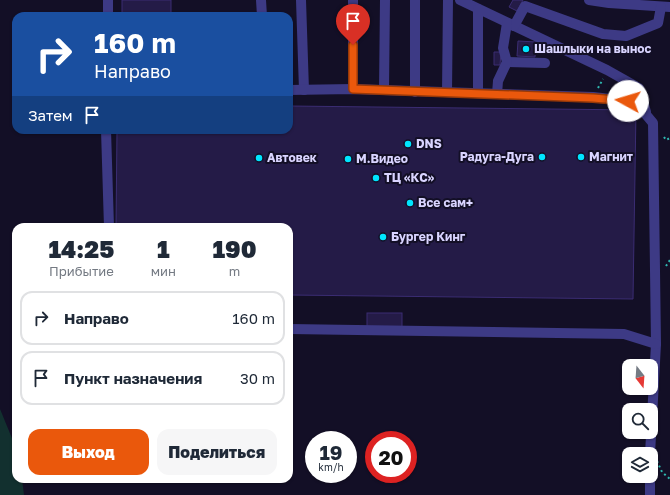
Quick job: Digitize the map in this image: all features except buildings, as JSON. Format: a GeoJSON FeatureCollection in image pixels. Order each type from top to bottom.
{"type":"FeatureCollection","features":[{"type":"Feature","properties":{"kind":"lane"},"geometry":{"type":"LineString","coordinates":[[108,0],[108,12]]}},
{"type":"Feature","properties":{"kind":"lane"},"geometry":{"type":"LineString","coordinates":[[261,0],[262,12]]}},
{"type":"Feature","properties":{"kind":"lane"},"geometry":{"type":"LineString","coordinates":[[301,0],[304,90]]}},
{"type":"Feature","properties":{"kind":"lane"},"geometry":{"type":"LineString","coordinates":[[353,0],[353,89]]}},
{"type":"Feature","properties":{"kind":"lane"},"geometry":{"type":"LineString","coordinates":[[384,90],[385,0]]}},
{"type":"Feature","properties":{"kind":"lane"},"geometry":{"type":"LineString","coordinates":[[415,0],[415,92]]}},
{"type":"Feature","properties":{"kind":"lane"},"geometry":{"type":"LineString","coordinates":[[447,92],[448,0]]}},
{"type":"Feature","properties":{"kind":"lane"},"geometry":{"type":"LineString","coordinates":[[460,0],[607,70],[639,88],[646,113]]}},
{"type":"Feature","properties":{"kind":"lane"},"geometry":{"type":"LineString","coordinates":[[497,94],[498,80],[507,62],[503,48],[511,24],[526,3],[603,34],[626,36],[658,23],[666,7],[589,0]]}},
{"type":"Feature","properties":{"kind":"lane"},"geometry":{"type":"LineString","coordinates":[[478,9],[478,93]]}},
{"type":"Feature","properties":{"kind":"lane"},"geometry":{"type":"LineString","coordinates":[[507,62],[545,63]]}},
{"type":"Feature","properties":{"kind":"lane"},"geometry":{"type":"LineString","coordinates":[[293,90],[353,89],[478,93],[593,98],[628,101],[638,105],[653,123],[656,344],[653,447]]}},
{"type":"Feature","properties":{"kind":"lane"},"geometry":{"type":"LineString","coordinates":[[106,134],[109,223]]}},
{"type":"Feature","properties":{"kind":"lane"},"geometry":{"type":"LineString","coordinates":[[293,329],[624,334],[656,344]]}},
{"type":"Feature","properties":{"kind":"lane"},"geometry":{"type":"LineString","coordinates":[[650,483],[650,495]]}},
{"type":"Feature","properties":{"kind":"path"},"geometry":{"type":"LineString","coordinates":[[593,98],[607,70]]}},
{"type":"Feature","properties":{"kind":"path"},"geometry":{"type":"LineString","coordinates":[[666,140],[670,138]]}},
{"type":"Feature","properties":{"kind":"path"},"geometry":{"type":"LineString","coordinates":[[664,268],[670,260]]}},
{"type":"Feature","properties":{"kind":"path"},"geometry":{"type":"LineString","coordinates":[[658,465],[662,472],[670,479]]}},
{"type":"Feature","properties":{"kind":"green space"},"geometry":{"type":"Polygon","coordinates":[[[0,409],[12,438],[12,483],[22,483],[24,495],[0,495],[0,409]]]}},
{"type":"Feature","properties":{"kind":"place","name":"Шашлыки на вынос"},"geometry":{"type":"Point","coordinates":[526,49]}},
{"type":"Feature","properties":{"kind":"place","name":"DNS"},"geometry":{"type":"Point","coordinates":[408,144]}},
{"type":"Feature","properties":{"kind":"place","name":"Радуга-Дуга"},"geometry":{"type":"Point","coordinates":[542,157]}},
{"type":"Feature","properties":{"kind":"place","name":"Магнит"},"geometry":{"type":"Point","coordinates":[581,157]}},
{"type":"Feature","properties":{"kind":"place","name":"Автовек"},"geometry":{"type":"Point","coordinates":[259,158]}},
{"type":"Feature","properties":{"kind":"place","name":"М.Видео"},"geometry":{"type":"Point","coordinates":[348,159]}},
{"type":"Feature","properties":{"kind":"place","name":"ТЦ «КС»"},"geometry":{"type":"Point","coordinates":[376,178]}},
{"type":"Feature","properties":{"kind":"place","name":"Все сам+"},"geometry":{"type":"Point","coordinates":[410,203]}},
{"type":"Feature","properties":{"kind":"place","name":"Бургер Кинг"},"geometry":{"type":"Point","coordinates":[383,237]}},
{"type":"Feature","properties":{"kind":"route"},"geometry":{"type":"LineString","coordinates":[[353,45],[353,89],[593,98],[628,101]]}}]}
